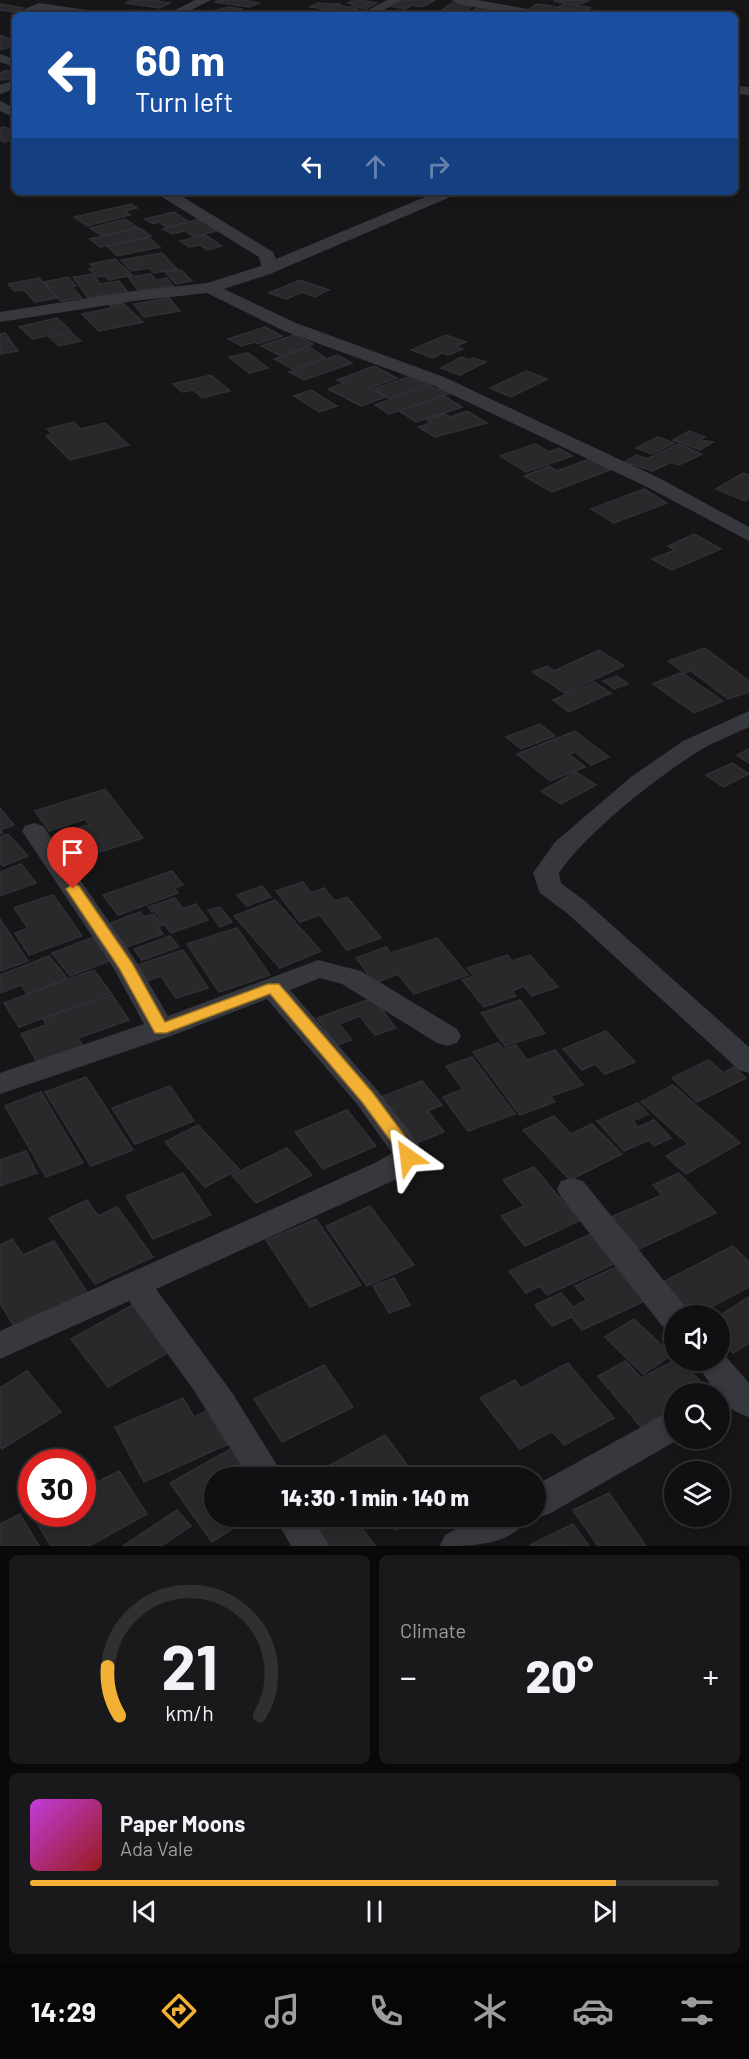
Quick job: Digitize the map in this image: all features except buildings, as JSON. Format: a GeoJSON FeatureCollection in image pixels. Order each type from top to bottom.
{"type":"FeatureCollection","features":[{"type":"Feature","properties":{"kind":"street"},"geometry":{"type":"LineString","coordinates":[[178,12],[205,0]]}},
{"type":"Feature","properties":{"kind":"street"},"geometry":{"type":"LineString","coordinates":[[371,12],[396,0]]}},
{"type":"Feature","properties":{"kind":"street"},"geometry":{"type":"LineString","coordinates":[[458,0],[521,12],[538,0]]}},
{"type":"Feature","properties":{"kind":"street"},"geometry":{"type":"LineString","coordinates":[[24,12],[39,7],[73,12]]}},
{"type":"Feature","properties":{"kind":"street"},"geometry":{"type":"LineString","coordinates":[[167,195],[267,255],[269,267]]}},
{"type":"Feature","properties":{"kind":"street"},"geometry":{"type":"LineString","coordinates":[[0,317],[134,296],[209,288],[264,271],[443,195]]}},
{"type":"Feature","properties":{"kind":"street"},"geometry":{"type":"LineString","coordinates":[[209,288],[290,327],[438,381],[654,483],[749,536]]}},
{"type":"Feature","properties":{"kind":"street"},"geometry":{"type":"LineString","coordinates":[[749,718],[691,746],[640,782],[564,848],[546,873],[549,887],[577,908],[749,1063]]}},
{"type":"Feature","properties":{"kind":"street"},"geometry":{"type":"LineString","coordinates":[[34,831],[126,967],[161,1029]]}},
{"type":"Feature","properties":{"kind":"street"},"geometry":{"type":"LineString","coordinates":[[0,1084],[161,1029],[318,969],[351,977],[447,1036]]}},
{"type":"Feature","properties":{"kind":"street"},"geometry":{"type":"LineString","coordinates":[[0,1346],[388,1170],[408,1157],[407,1151],[367,1097],[273,988]]}},
{"type":"Feature","properties":{"kind":"street"},"geometry":{"type":"LineString","coordinates":[[572,1189],[665,1305]]}},
{"type":"Feature","properties":{"kind":"street"},"geometry":{"type":"LineString","coordinates":[[136,1286],[197,1369],[261,1467]]}},
{"type":"Feature","properties":{"kind":"street"},"geometry":{"type":"LineString","coordinates":[[719,1371],[738,1393]]}},
{"type":"Feature","properties":{"kind":"street"},"geometry":{"type":"LineString","coordinates":[[546,1497],[664,1431]]}},
{"type":"Feature","properties":{"kind":"street"},"geometry":{"type":"LineString","coordinates":[[299,1527],[311,1546]]}},
{"type":"Feature","properties":{"kind":"street"},"geometry":{"type":"LineString","coordinates":[[458,1546],[492,1527]]}},
{"type":"Feature","properties":{"kind":"route"},"geometry":{"type":"LineString","coordinates":[[73,889],[126,967],[161,1029],[273,988],[367,1097],[407,1151],[408,1157]]}}]}
